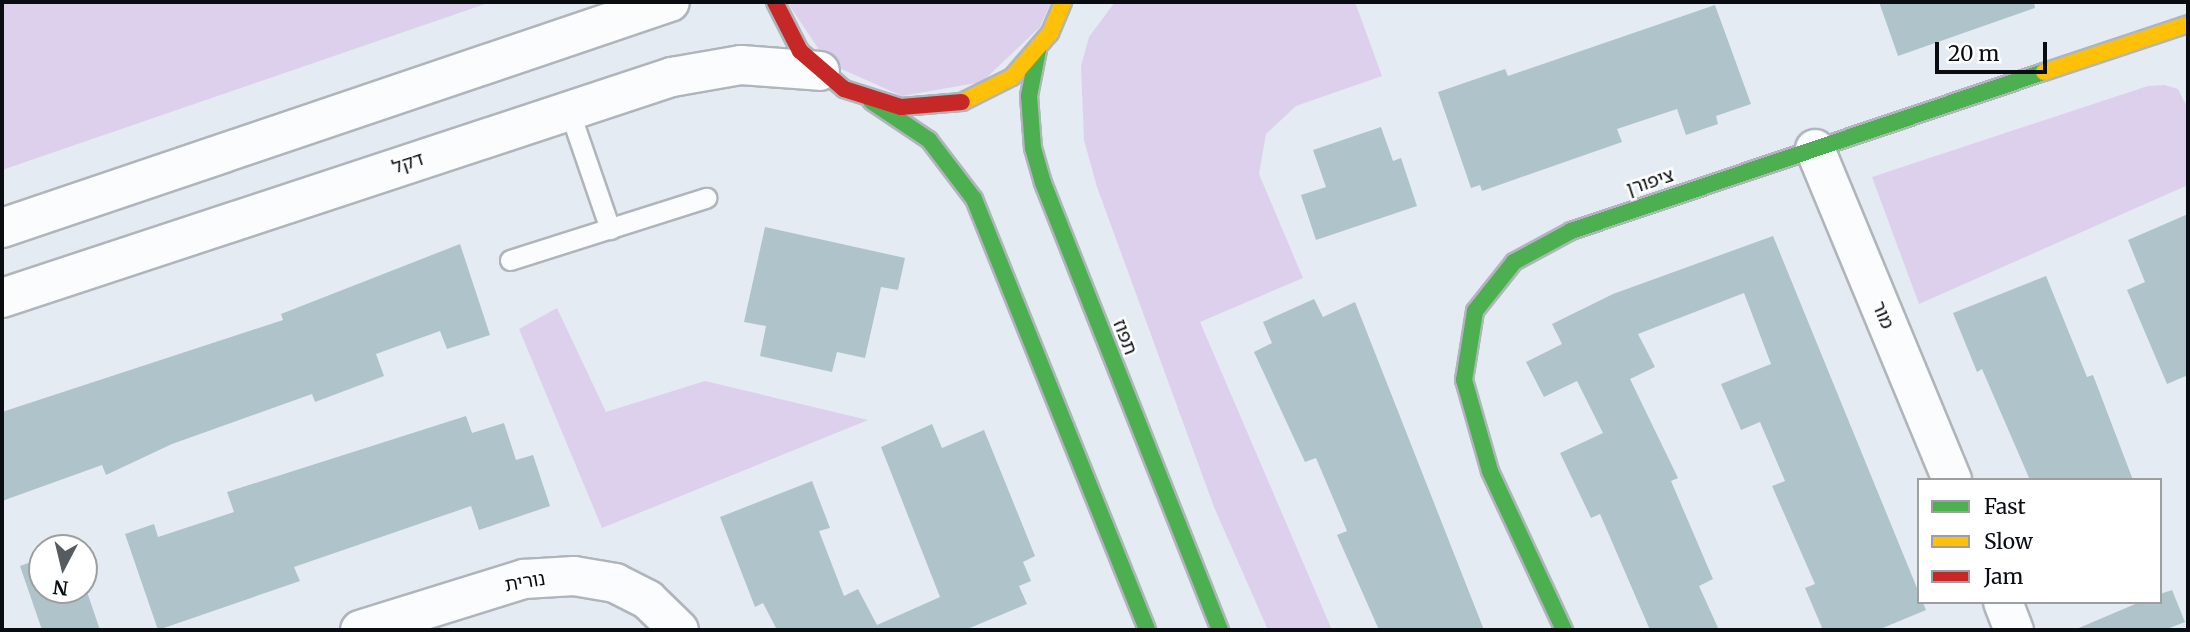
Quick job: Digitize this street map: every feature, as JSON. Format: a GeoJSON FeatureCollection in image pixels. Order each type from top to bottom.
{"type":"FeatureCollection","features":[{"type":"Feature","properties":{"kind":"street"},"geometry":{"type":"LineString","coordinates":[[2,228],[670,2]]}},
{"type":"Feature","properties":{"kind":"street"},"geometry":{"type":"LineString","coordinates":[[775,2],[800,51],[820,71],[929,140],[974,199],[1147,630]]}},
{"type":"Feature","properties":{"kind":"street"},"geometry":{"type":"LineString","coordinates":[[871,101],[901,107],[960,103],[1012,77],[1038,50],[1063,3]]}},
{"type":"Feature","properties":{"kind":"street","name":"ציפורן"},"geometry":{"type":"LineString","coordinates":[[1564,630],[1472,423],[1464,380],[1465,342],[1475,310],[1492,284],[1541,244],[2188,24]]}},
{"type":"Feature","properties":{"kind":"street","name":"תפוז"},"geometry":{"type":"LineString","coordinates":[[1038,50],[1029,96],[1043,183],[1220,630]]}},
{"type":"Feature","properties":{"kind":"street","name":"דקל"},"geometry":{"type":"LineString","coordinates":[[2,298],[569,110],[717,67],[767,65],[820,71]]}},
{"type":"Feature","properties":{"kind":"street","name":"מור"},"geometry":{"type":"LineString","coordinates":[[1815,149],[1951,478]]}},
{"type":"Feature","properties":{"kind":"street","name":"נורית"},"geometry":{"type":"LineString","coordinates":[[360,630],[524,579],[574,576],[615,583],[648,600],[679,630]]}},
{"type":"Feature","properties":{"kind":"street"},"geometry":{"type":"LineString","coordinates":[[2004,604],[2014,630]]}},
{"type":"Feature","properties":{"kind":"lane"},"geometry":{"type":"LineString","coordinates":[[569,110],[610,229]]}},
{"type":"Feature","properties":{"kind":"lane"},"geometry":{"type":"LineString","coordinates":[[510,260],[706,198]]}},
{"type":"Feature","properties":{"kind":"shaded area"},"geometry":{"type":"Polygon","coordinates":[[[2,2],[491,2],[2,170],[2,2]]]}},
{"type":"Feature","properties":{"kind":"shaded area"},"geometry":{"type":"Polygon","coordinates":[[[787,2],[1051,2],[1040,27],[982,82],[902,96],[828,63],[787,2]]]}},
{"type":"Feature","properties":{"kind":"shaded area"},"geometry":{"type":"Polygon","coordinates":[[[1115,2],[1355,2],[1382,76],[1296,106],[1266,134],[1259,174],[1303,278],[1200,322],[1332,630],[1268,630],[1214,507],[1097,187],[1084,140],[1081,66],[1089,37],[1115,2]]]}},
{"type":"Feature","properties":{"kind":"shaded area"},"geometry":{"type":"Polygon","coordinates":[[[2165,85],[2178,89],[2188,109],[2188,185],[1919,304],[1872,177],[2148,86],[2165,85]]]}},
{"type":"Feature","properties":{"kind":"shaded area"},"geometry":{"type":"Polygon","coordinates":[[[557,308],[606,412],[705,381],[868,420],[602,528],[519,329],[557,308]]]}},
{"type":"Feature","properties":{"kind":"building"},"geometry":{"type":"Polygon","coordinates":[[[1879,2],[2034,2],[2035,8],[1898,56],[1879,2]]]}},
{"type":"Feature","properties":{"kind":"building"},"geometry":{"type":"Polygon","coordinates":[[[1715,5],[1751,104],[1716,116],[1718,124],[1686,135],[1677,109],[1617,129],[1622,142],[1482,191],[1480,185],[1471,188],[1438,92],[1505,69],[1508,76],[1715,5]]]}},
{"type":"Feature","properties":{"kind":"building"},"geometry":{"type":"Polygon","coordinates":[[[1381,127],[1393,161],[1401,158],[1417,206],[1316,240],[1301,195],[1326,187],[1313,150],[1381,127]]]}},
{"type":"Feature","properties":{"kind":"building"},"geometry":{"type":"Polygon","coordinates":[[[2188,214],[2188,375],[2167,384],[2127,290],[2145,282],[2128,240],[2188,214]]]}},
{"type":"Feature","properties":{"kind":"building"},"geometry":{"type":"Polygon","coordinates":[[[765,227],[905,258],[898,290],[881,287],[865,358],[837,352],[832,372],[760,356],[766,326],[744,322],[765,227]]]}},
{"type":"Feature","properties":{"kind":"building"},"geometry":{"type":"Polygon","coordinates":[[[1773,236],[1917,588],[1917,604],[1924,604],[1926,610],[1878,630],[1823,630],[1805,588],[1815,584],[1772,486],[1785,481],[1760,422],[1741,430],[1721,384],[1771,364],[1744,293],[1638,334],[1655,367],[1630,379],[1678,478],[1671,481],[1713,579],[1699,586],[1719,630],[1650,630],[1600,514],[1591,518],[1560,453],[1603,433],[1577,381],[1544,397],[1526,362],[1562,344],[1552,324],[1613,294],[1773,236]]]}},
{"type":"Feature","properties":{"kind":"building"},"geometry":{"type":"Polygon","coordinates":[[[460,244],[490,335],[447,349],[440,331],[376,354],[384,376],[315,402],[312,394],[172,444],[106,475],[102,465],[2,501],[2,412],[283,320],[281,314],[460,244]]]}},
{"type":"Feature","properties":{"kind":"building"},"geometry":{"type":"Polygon","coordinates":[[[2046,276],[2087,377],[2093,375],[2132,478],[2029,478],[1982,369],[1977,372],[1953,313],[2046,276]]]}},
{"type":"Feature","properties":{"kind":"building"},"geometry":{"type":"Polygon","coordinates":[[[1314,299],[1323,317],[1355,302],[1484,630],[1379,630],[1337,535],[1347,531],[1316,458],[1305,462],[1254,352],[1272,343],[1263,322],[1314,299]]]}},
{"type":"Feature","properties":{"kind":"building"},"geometry":{"type":"Polygon","coordinates":[[[466,416],[472,433],[504,423],[516,460],[533,455],[550,506],[479,530],[471,506],[294,567],[300,581],[158,630],[125,534],[154,524],[158,537],[234,512],[227,492],[466,416]]]}},
{"type":"Feature","properties":{"kind":"building"},"geometry":{"type":"Polygon","coordinates":[[[932,424],[942,448],[984,430],[1035,556],[1023,562],[1031,581],[1019,586],[1027,604],[965,630],[777,630],[763,603],[755,607],[720,517],[812,481],[830,528],[819,531],[844,596],[858,589],[877,625],[940,597],[881,447],[932,424]]]}},
{"type":"Feature","properties":{"kind":"building"},"geometry":{"type":"Polygon","coordinates":[[[28,563],[28,589],[20,566],[28,563]]]}},
{"type":"Feature","properties":{"kind":"building"},"geometry":{"type":"Polygon","coordinates":[[[2172,590],[2185,622],[2164,630],[2074,630],[2135,604],[2162,604],[2162,593],[2172,590]]]}},
{"type":"Feature","properties":{"kind":"building"},"geometry":{"type":"Polygon","coordinates":[[[33,604],[91,604],[100,630],[42,630],[33,604]]]}},
{"type":"Feature","properties":{"kind":"traffic: fast"},"geometry":{"type":"LineString","coordinates":[[1038,50],[1029,96],[1033,148],[1043,183],[1220,630]]}},
{"type":"Feature","properties":{"kind":"traffic: fast"},"geometry":{"type":"LineString","coordinates":[[1564,630],[1490,471],[1464,380],[1475,311],[1514,262],[1571,231],[2044,72]]}},
{"type":"Feature","properties":{"kind":"traffic: fast"},"geometry":{"type":"LineString","coordinates":[[871,101],[929,140],[974,199],[1147,630]]}},
{"type":"Feature","properties":{"kind":"traffic: slow"},"geometry":{"type":"LineString","coordinates":[[962,102],[1012,77],[1050,33],[1063,2]]}},
{"type":"Feature","properties":{"kind":"traffic: slow"},"geometry":{"type":"LineString","coordinates":[[2044,72],[2188,24]]}},
{"type":"Feature","properties":{"kind":"traffic: jam"},"geometry":{"type":"LineString","coordinates":[[775,2],[800,51],[844,89],[901,107],[962,102]]}}]}
